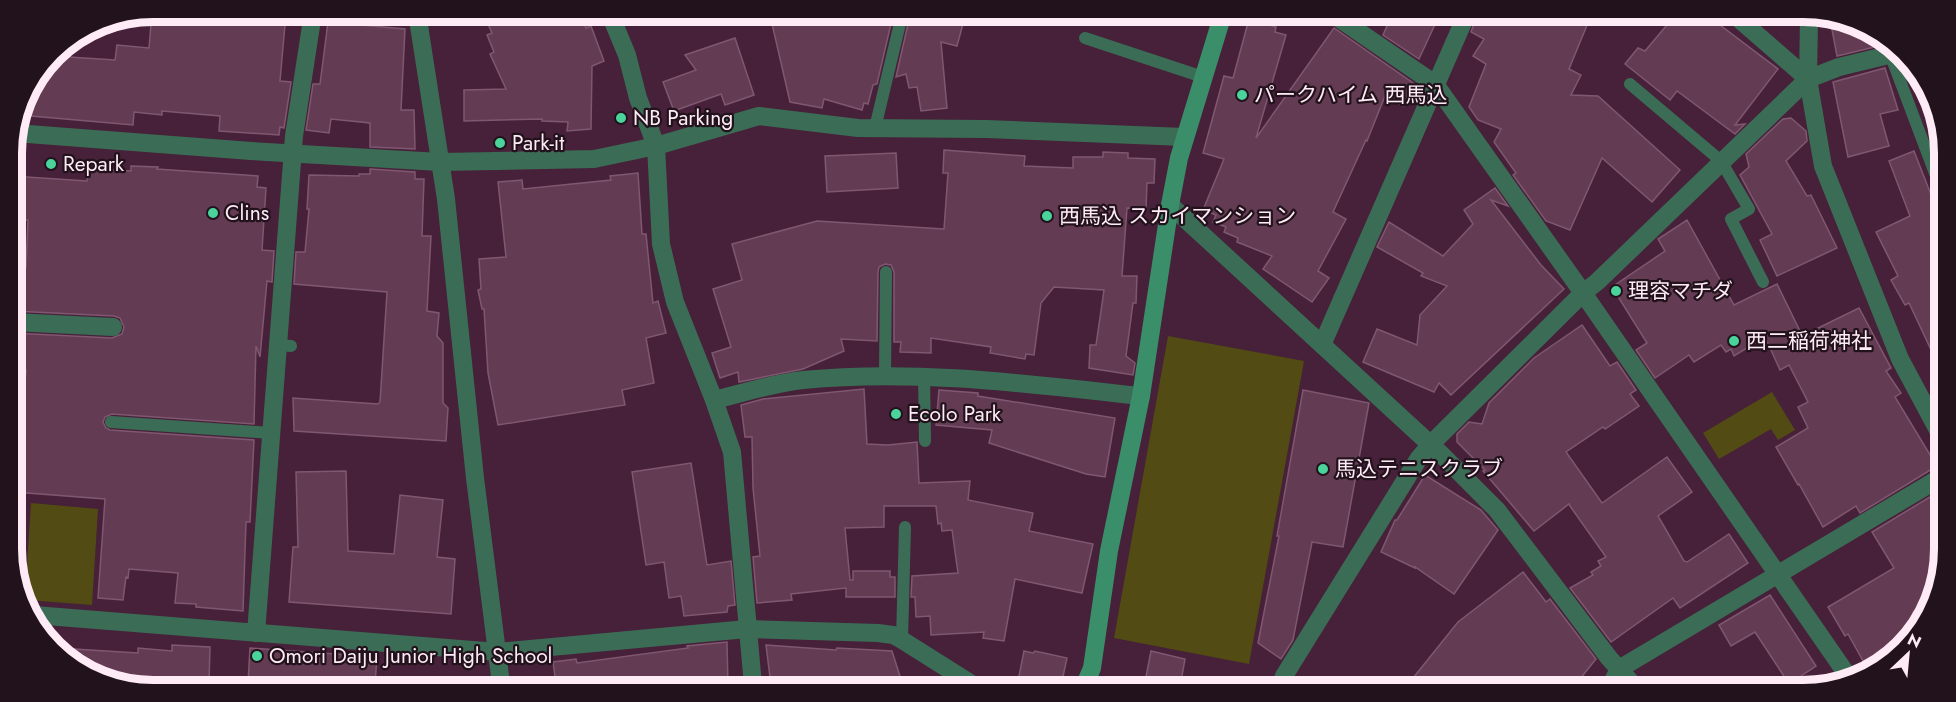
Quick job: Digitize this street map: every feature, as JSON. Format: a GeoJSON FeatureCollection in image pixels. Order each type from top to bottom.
{"type":"FeatureCollection","features":[{"type":"Feature","properties":{"kind":"street"},"geometry":{"type":"LineString","coordinates":[[1087,679],[1092,668],[1109,551],[1141,396],[1170,205],[1184,137],[1220,22]]}},
{"type":"Feature","properties":{"kind":"street"},"geometry":{"type":"LineString","coordinates":[[1345,22],[1435,84],[1583,293],[1845,672]]}},
{"type":"Feature","properties":{"kind":"street"},"geometry":{"type":"LineString","coordinates":[[1322,345],[1354,283],[1435,84],[1463,22]]}},
{"type":"Feature","properties":{"kind":"street"},"geometry":{"type":"LineString","coordinates":[[1742,22],[1808,79]]}},
{"type":"Feature","properties":{"kind":"street"},"geometry":{"type":"LineString","coordinates":[[256,633],[271,434],[284,345],[293,154],[312,23]]}},
{"type":"Feature","properties":{"kind":"street"},"geometry":{"type":"LineString","coordinates":[[419,23],[447,211],[474,477],[501,680]]}},
{"type":"Feature","properties":{"kind":"street"},"geometry":{"type":"LineString","coordinates":[[614,23],[627,55],[638,98],[656,146],[661,244],[675,302],[714,400],[732,453],[752,680]]}},
{"type":"Feature","properties":{"kind":"street"},"geometry":{"type":"LineString","coordinates":[[1809,23],[1808,79],[1823,166],[1900,359],[1934,423]]}},
{"type":"Feature","properties":{"kind":"street"},"geometry":{"type":"LineString","coordinates":[[1283,679],[1419,458],[1431,444],[1583,293],[1808,79],[1839,67],[1888,54]]}},
{"type":"Feature","properties":{"kind":"street"},"geometry":{"type":"LineString","coordinates":[[24,134],[293,154],[440,162],[594,159],[656,146],[759,116],[858,128],[986,129],[1184,137]]}},
{"type":"Feature","properties":{"kind":"street"},"geometry":{"type":"LineString","coordinates":[[1170,205],[1431,444],[1497,510],[1628,679]]}},
{"type":"Feature","properties":{"kind":"street"},"geometry":{"type":"LineString","coordinates":[[23,322],[113,327]]}},
{"type":"Feature","properties":{"kind":"street"},"geometry":{"type":"LineString","coordinates":[[714,400],[801,380],[885,375],[957,378],[1141,396]]}},
{"type":"Feature","properties":{"kind":"street"},"geometry":{"type":"LineString","coordinates":[[1614,679],[1619,669],[1934,480]]}},
{"type":"Feature","properties":{"kind":"street"},"geometry":{"type":"LineString","coordinates":[[42,616],[498,652],[747,629],[878,633],[893,635],[965,680]]}},
{"type":"Feature","properties":{"kind":"lane"},"geometry":{"type":"LineString","coordinates":[[875,128],[900,23]]}},
{"type":"Feature","properties":{"kind":"lane"},"geometry":{"type":"LineString","coordinates":[[1085,38],[1203,77]]}},
{"type":"Feature","properties":{"kind":"lane"},"geometry":{"type":"LineString","coordinates":[[1898,64],[1934,169]]}},
{"type":"Feature","properties":{"kind":"lane"},"geometry":{"type":"LineString","coordinates":[[1630,84],[1721,161],[1749,209],[1731,219],[1763,282]]}},
{"type":"Feature","properties":{"kind":"lane"},"geometry":{"type":"LineString","coordinates":[[885,375],[886,272]]}},
{"type":"Feature","properties":{"kind":"lane"},"geometry":{"type":"LineString","coordinates":[[924,376],[925,441]]}},
{"type":"Feature","properties":{"kind":"lane"},"geometry":{"type":"LineString","coordinates":[[111,422],[271,434]]}},
{"type":"Feature","properties":{"kind":"lane"},"geometry":{"type":"LineString","coordinates":[[902,640],[905,527]]}},
{"type":"Feature","properties":{"kind":"shaded area"},"geometry":{"type":"Polygon","coordinates":[[[1168,336],[1304,361],[1249,664],[1114,638],[1168,336]]]}},
{"type":"Feature","properties":{"kind":"shaded area"},"geometry":{"type":"Polygon","coordinates":[[[1772,392],[1795,430],[1778,440],[1771,429],[1719,459],[1703,433],[1772,392]]]}},
{"type":"Feature","properties":{"kind":"shaded area"},"geometry":{"type":"Polygon","coordinates":[[[31,503],[98,509],[92,605],[34,601],[26,579],[31,503]]]}},
{"type":"Feature","properties":{"kind":"building"},"geometry":{"type":"Polygon","coordinates":[[[1248,22],[1260,22],[1276,27],[1275,32],[1286,35],[1256,138],[1334,28],[1416,85],[1403,106],[1385,96],[1367,141],[1333,212],[1346,219],[1318,271],[1329,278],[1312,302],[1263,269],[1272,256],[1237,242],[1238,238],[1224,232],[1226,227],[1213,222],[1216,215],[1203,210],[1224,159],[1203,153],[1224,76],[1233,78],[1248,22]]]}},
{"type":"Feature","properties":{"kind":"building"},"geometry":{"type":"Polygon","coordinates":[[[1389,22],[1436,22],[1419,59],[1383,35],[1389,22]]]}},
{"type":"Feature","properties":{"kind":"building"},"geometry":{"type":"Polygon","coordinates":[[[1475,22],[1588,22],[1569,69],[1581,75],[1571,95],[1598,96],[1680,170],[1652,202],[1602,158],[1570,230],[1546,221],[1513,175],[1516,173],[1494,142],[1501,129],[1478,120],[1469,107],[1486,64],[1473,56],[1484,39],[1471,32],[1475,22]]]}},
{"type":"Feature","properties":{"kind":"building"},"geometry":{"type":"Polygon","coordinates":[[[1669,22],[1716,22],[1778,69],[1735,125],[1745,124],[1735,134],[1677,91],[1670,100],[1625,64],[1638,48],[1645,51],[1669,22]]]}},
{"type":"Feature","properties":{"kind":"building"},"geometry":{"type":"Polygon","coordinates":[[[151,23],[285,23],[280,81],[291,82],[284,128],[280,127],[279,135],[219,131],[220,116],[162,111],[162,115],[134,112],[133,125],[28,116],[40,88],[55,67],[66,57],[115,60],[117,45],[149,48],[151,23]]]}},
{"type":"Feature","properties":{"kind":"building"},"geometry":{"type":"Polygon","coordinates":[[[328,23],[405,29],[401,110],[414,110],[415,149],[370,147],[370,123],[331,119],[329,133],[306,130],[313,84],[320,84],[328,23]]]}},
{"type":"Feature","properties":{"kind":"building"},"geometry":{"type":"Polygon","coordinates":[[[487,23],[584,23],[586,28],[591,26],[604,61],[592,66],[591,129],[567,131],[568,122],[542,121],[542,119],[464,121],[464,90],[506,89],[490,54],[494,52],[487,35],[492,33],[487,23]]]}},
{"type":"Feature","properties":{"kind":"building"},"geometry":{"type":"Polygon","coordinates":[[[772,23],[891,23],[877,84],[873,85],[868,104],[864,103],[862,110],[824,99],[822,108],[790,102],[772,23]]]}},
{"type":"Feature","properties":{"kind":"building"},"geometry":{"type":"Polygon","coordinates":[[[908,23],[963,23],[957,46],[941,42],[947,108],[921,111],[917,87],[909,88],[906,74],[896,77],[908,23]]]}},
{"type":"Feature","properties":{"kind":"building"},"geometry":{"type":"Polygon","coordinates":[[[1831,26],[1860,36],[1877,46],[1837,56],[1831,26]]]}},
{"type":"Feature","properties":{"kind":"building"},"geometry":{"type":"Polygon","coordinates":[[[735,38],[754,95],[725,105],[721,94],[674,111],[663,82],[696,70],[685,55],[735,38]]]}},
{"type":"Feature","properties":{"kind":"building"},"geometry":{"type":"Polygon","coordinates":[[[1885,68],[1898,110],[1880,114],[1889,146],[1848,157],[1833,82],[1885,68]]]}},
{"type":"Feature","properties":{"kind":"building"},"geometry":{"type":"Polygon","coordinates":[[[1791,118],[1806,131],[1807,141],[1786,161],[1807,196],[1811,195],[1837,248],[1777,276],[1760,240],[1772,234],[1740,175],[1749,167],[1746,154],[1783,119],[1791,118]]]}},
{"type":"Feature","properties":{"kind":"building"},"geometry":{"type":"Polygon","coordinates":[[[944,150],[1025,156],[1024,166],[1073,168],[1073,157],[1103,157],[1103,152],[1128,153],[1128,158],[1155,159],[1154,183],[1147,183],[1146,209],[1127,208],[1122,276],[1137,276],[1136,303],[1133,303],[1126,356],[1135,363],[1133,375],[1089,368],[1090,345],[1096,345],[1104,290],[1054,287],[1041,303],[1034,355],[1026,354],[1025,359],[990,353],[991,347],[931,338],[931,353],[900,352],[901,342],[894,342],[894,272],[891,265],[885,264],[879,267],[878,272],[877,341],[841,339],[844,351],[803,369],[739,382],[738,372],[720,378],[712,353],[731,347],[713,289],[742,280],[732,244],[817,221],[944,229],[948,173],[943,173],[944,150]]]}},
{"type":"Feature","properties":{"kind":"building"},"geometry":{"type":"Polygon","coordinates":[[[1914,151],[1934,202],[1934,356],[1909,303],[1905,305],[1891,280],[1898,276],[1876,232],[1910,216],[1889,161],[1914,151]]]}},
{"type":"Feature","properties":{"kind":"building"},"geometry":{"type":"Polygon","coordinates":[[[896,153],[898,188],[827,192],[825,156],[896,153]]]}},
{"type":"Feature","properties":{"kind":"building"},"geometry":{"type":"Polygon","coordinates":[[[131,166],[158,167],[157,169],[258,176],[257,187],[266,188],[262,250],[274,251],[272,282],[267,281],[260,357],[256,346],[254,424],[112,414],[105,417],[103,422],[110,430],[254,440],[250,522],[246,522],[243,611],[175,603],[178,573],[129,569],[123,600],[98,598],[105,499],[22,493],[22,411],[26,370],[22,370],[23,333],[112,338],[122,334],[124,327],[120,318],[114,316],[23,311],[23,268],[26,268],[28,220],[23,220],[23,177],[87,181],[88,168],[131,171],[131,166]]]}},
{"type":"Feature","properties":{"kind":"building"},"geometry":{"type":"Polygon","coordinates":[[[370,169],[415,172],[415,179],[424,179],[422,236],[431,236],[427,311],[439,313],[437,336],[443,343],[443,403],[448,408],[446,441],[294,431],[293,398],[378,404],[380,402],[387,292],[294,284],[296,252],[305,252],[309,175],[359,176],[359,174],[370,174],[370,169]]]}},
{"type":"Feature","properties":{"kind":"building"},"geometry":{"type":"Polygon","coordinates":[[[638,173],[642,234],[646,234],[653,303],[658,301],[666,333],[646,338],[654,383],[622,390],[625,405],[498,425],[488,373],[484,309],[482,309],[478,290],[481,289],[479,259],[506,257],[498,182],[522,180],[523,189],[611,180],[610,176],[638,173]]]}},
{"type":"Feature","properties":{"kind":"building"},"geometry":{"type":"Polygon","coordinates":[[[1495,188],[1508,206],[1491,200],[1541,265],[1564,289],[1451,395],[1439,383],[1434,392],[1363,362],[1377,329],[1417,345],[1420,315],[1447,286],[1421,276],[1423,273],[1377,247],[1389,222],[1443,256],[1473,224],[1464,210],[1495,188]]]}},
{"type":"Feature","properties":{"kind":"building"},"geometry":{"type":"Polygon","coordinates":[[[1687,220],[1734,305],[1777,284],[1801,333],[1806,331],[1808,333],[1859,308],[1891,368],[1886,371],[1901,393],[1895,397],[1934,461],[1934,469],[1860,513],[1856,506],[1823,527],[1776,447],[1808,428],[1798,407],[1808,402],[1789,365],[1780,370],[1765,337],[1734,356],[1731,349],[1726,352],[1721,345],[1694,362],[1689,355],[1655,378],[1636,350],[1647,343],[1612,287],[1665,251],[1658,239],[1687,220]]]}},
{"type":"Feature","properties":{"kind":"building"},"geometry":{"type":"Polygon","coordinates":[[[1582,325],[1610,366],[1617,362],[1636,390],[1630,394],[1639,406],[1566,452],[1602,503],[1667,457],[1692,492],[1658,516],[1684,561],[1687,562],[1729,534],[1748,563],[1680,608],[1673,598],[1611,642],[1570,588],[1593,575],[1591,572],[1601,566],[1598,561],[1606,557],[1569,504],[1534,531],[1483,471],[1485,470],[1457,442],[1457,434],[1469,422],[1482,424],[1489,403],[1534,358],[1582,325]]]}},
{"type":"Feature","properties":{"kind":"building"},"geometry":{"type":"Polygon","coordinates":[[[864,389],[867,444],[888,445],[917,442],[919,483],[970,481],[968,500],[1033,513],[1029,531],[1093,544],[1082,593],[1015,579],[1004,641],[983,638],[984,632],[931,635],[930,616],[916,617],[915,597],[911,597],[912,576],[958,573],[952,530],[942,531],[941,523],[938,524],[936,506],[884,506],[884,527],[845,528],[850,580],[853,580],[853,571],[890,571],[890,577],[895,577],[895,597],[846,597],[846,588],[791,594],[792,600],[757,603],[753,557],[760,556],[753,488],[752,437],[745,437],[741,405],[763,399],[864,389]]]}},
{"type":"Feature","properties":{"kind":"building"},"geometry":{"type":"Polygon","coordinates":[[[939,390],[978,393],[978,396],[1115,418],[1105,477],[1086,474],[989,443],[992,430],[936,425],[939,390]]]}},
{"type":"Feature","properties":{"kind":"building","name":"馬込テニスクラブ"},"geometry":{"type":"Polygon","coordinates":[[[1303,390],[1369,403],[1343,547],[1312,542],[1293,640],[1281,659],[1258,643],[1279,536],[1277,536],[1303,390]]]}},
{"type":"Feature","properties":{"kind":"building"},"geometry":{"type":"Polygon","coordinates":[[[691,463],[707,565],[731,561],[735,605],[728,606],[727,612],[684,616],[681,596],[669,598],[664,562],[646,565],[632,472],[691,463]]]}},
{"type":"Feature","properties":{"kind":"building"},"geometry":{"type":"Polygon","coordinates":[[[346,471],[348,551],[394,554],[400,495],[443,500],[437,557],[455,559],[451,614],[289,602],[293,547],[298,547],[296,472],[346,471]]]}},
{"type":"Feature","properties":{"kind":"building"},"geometry":{"type":"Polygon","coordinates":[[[1425,475],[1481,510],[1498,530],[1454,594],[1415,567],[1381,552],[1395,520],[1425,475]]]}},
{"type":"Feature","properties":{"kind":"building"},"geometry":{"type":"Polygon","coordinates":[[[1934,494],[1934,548],[1927,590],[1919,608],[1913,612],[1915,615],[1909,624],[1878,624],[1878,655],[1865,664],[1848,634],[1845,636],[1828,607],[1894,568],[1872,532],[1934,494]]]}},
{"type":"Feature","properties":{"kind":"building"},"geometry":{"type":"Polygon","coordinates":[[[1523,572],[1546,602],[1550,599],[1596,659],[1580,679],[1412,679],[1458,622],[1523,572]]]}},
{"type":"Feature","properties":{"kind":"building"},"geometry":{"type":"Polygon","coordinates":[[[1770,595],[1816,666],[1796,679],[1786,679],[1755,632],[1731,646],[1719,625],[1770,595]]]}},
{"type":"Feature","properties":{"kind":"building"},"geometry":{"type":"Polygon","coordinates":[[[727,642],[728,680],[555,680],[553,662],[576,659],[577,663],[688,648],[687,646],[727,642]]]}},
{"type":"Feature","properties":{"kind":"building"},"geometry":{"type":"Polygon","coordinates":[[[172,645],[210,647],[209,680],[154,680],[120,675],[96,666],[69,649],[138,653],[138,648],[172,651],[172,645]]]}},
{"type":"Feature","properties":{"kind":"building"},"geometry":{"type":"Polygon","coordinates":[[[766,645],[892,651],[901,680],[770,680],[766,645]]]}},
{"type":"Feature","properties":{"kind":"building"},"geometry":{"type":"Polygon","coordinates":[[[250,648],[377,657],[375,680],[248,680],[250,648]]]}},
{"type":"Feature","properties":{"kind":"building"},"geometry":{"type":"Polygon","coordinates":[[[1024,651],[1067,658],[1062,679],[1018,679],[1024,651]]]}},
{"type":"Feature","properties":{"kind":"building"},"geometry":{"type":"Polygon","coordinates":[[[1151,651],[1185,659],[1181,679],[1145,679],[1151,651]]]}},
{"type":"Feature","properties":{"kind":"place","name":"パークハイム 西馬込"},"geometry":{"type":"Point","coordinates":[1242,95]}},
{"type":"Feature","properties":{"kind":"place","name":"NB Parking"},"geometry":{"type":"Point","coordinates":[621,118]}},
{"type":"Feature","properties":{"kind":"place","name":"Park-it"},"geometry":{"type":"Point","coordinates":[500,143]}},
{"type":"Feature","properties":{"kind":"place","name":"Repark"},"geometry":{"type":"Point","coordinates":[51,164]}},
{"type":"Feature","properties":{"kind":"place","name":"Clins"},"geometry":{"type":"Point","coordinates":[213,213]}},
{"type":"Feature","properties":{"kind":"place","name":"西馬込 スカイマンション"},"geometry":{"type":"Point","coordinates":[1047,216]}},
{"type":"Feature","properties":{"kind":"place","name":"理容マチダ"},"geometry":{"type":"Point","coordinates":[1616,291]}},
{"type":"Feature","properties":{"kind":"place","name":"西二稲荷神社"},"geometry":{"type":"Point","coordinates":[1734,341]}},
{"type":"Feature","properties":{"kind":"place","name":"Ecolo Park"},"geometry":{"type":"Point","coordinates":[896,414]}},
{"type":"Feature","properties":{"kind":"place","name":"馬込テニスクラブ"},"geometry":{"type":"Point","coordinates":[1323,469]}},
{"type":"Feature","properties":{"kind":"place","name":"Omori Daiju Junior High School"},"geometry":{"type":"Point","coordinates":[257,656]}}]}
